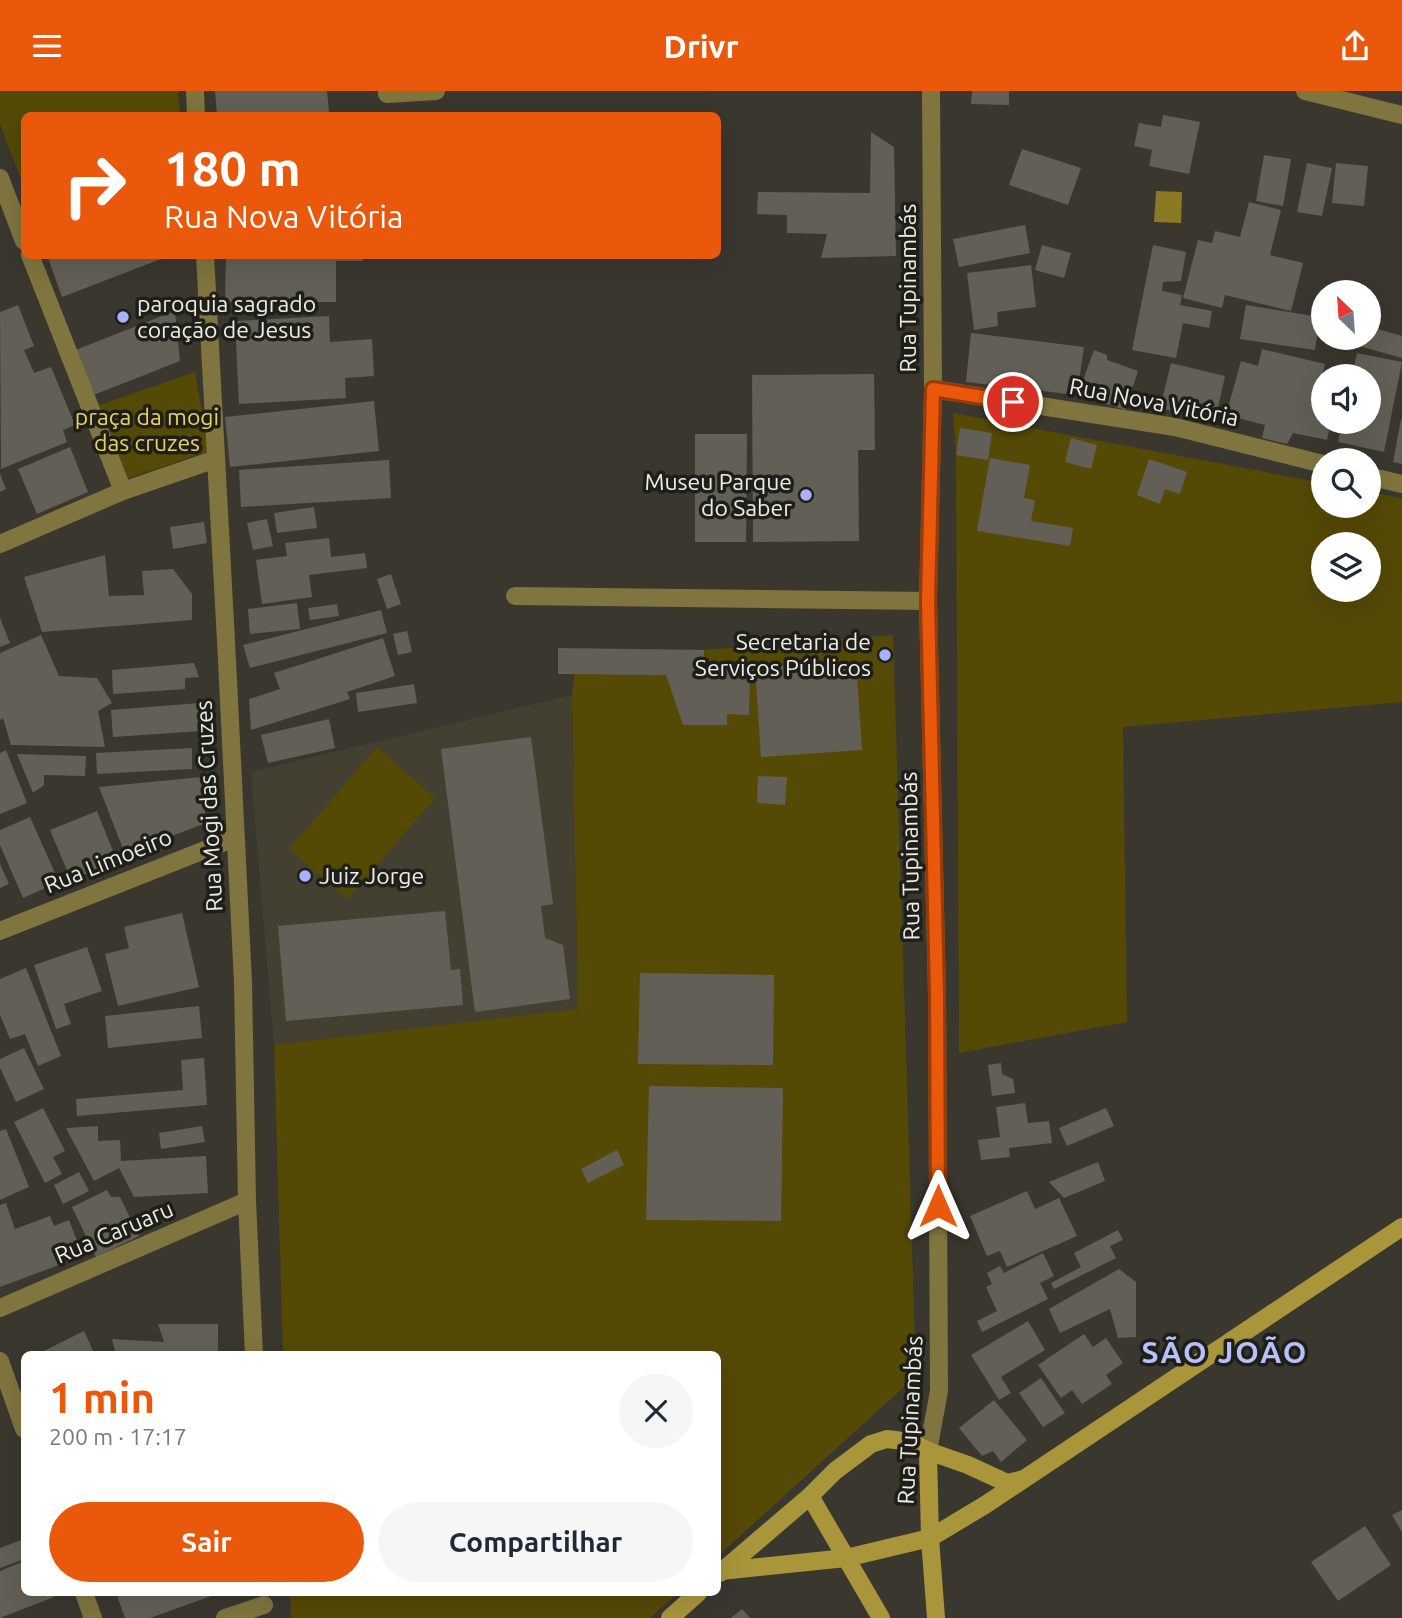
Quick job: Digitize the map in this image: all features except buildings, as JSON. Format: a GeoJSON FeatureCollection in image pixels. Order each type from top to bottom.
{"type":"FeatureCollection","features":[{"type":"Feature","properties":{"kind":"street"},"geometry":{"type":"LineString","coordinates":[[195,91],[197,112]]}},
{"type":"Feature","properties":{"kind":"street"},"geometry":{"type":"LineString","coordinates":[[387,91],[387,95],[436,91]]}},
{"type":"Feature","properties":{"kind":"street","name":"Rua Tupinambás"},"geometry":{"type":"LineString","coordinates":[[931,91],[933,389],[928,601],[937,981],[939,1391],[928,1451],[930,1538],[936,1618]]}},
{"type":"Feature","properties":{"kind":"street"},"geometry":{"type":"LineString","coordinates":[[1305,91],[1402,115]]}},
{"type":"Feature","properties":{"kind":"street"},"geometry":{"type":"LineString","coordinates":[[0,178],[21,233]]}},
{"type":"Feature","properties":{"kind":"street"},"geometry":{"type":"LineString","coordinates":[[32,259],[123,491]]}},
{"type":"Feature","properties":{"kind":"street","name":"Rua Mogi das Cruzes"},"geometry":{"type":"LineString","coordinates":[[205,259],[243,982],[247,1201],[254,1351]]}},
{"type":"Feature","properties":{"kind":"street","name":"Rua Nova Vitória"},"geometry":{"type":"LineString","coordinates":[[933,389],[1175,427],[1311,461]]}},
{"type":"Feature","properties":{"kind":"street"},"geometry":{"type":"LineString","coordinates":[[0,544],[123,491],[216,459]]}},
{"type":"Feature","properties":{"kind":"street"},"geometry":{"type":"LineString","coordinates":[[1381,479],[1402,484]]}},
{"type":"Feature","properties":{"kind":"street"},"geometry":{"type":"LineString","coordinates":[[515,596],[928,601]]}},
{"type":"Feature","properties":{"kind":"street","name":"Rua Limoeiro"},"geometry":{"type":"LineString","coordinates":[[0,930],[235,838]]}},
{"type":"Feature","properties":{"kind":"street","name":"Rua Caruaru"},"geometry":{"type":"LineString","coordinates":[[0,1308],[247,1201]]}},
{"type":"Feature","properties":{"kind":"street"},"geometry":{"type":"LineString","coordinates":[[721,1573],[846,1558],[930,1538],[1024,1479],[1402,1227]]}},
{"type":"Feature","properties":{"kind":"street"},"geometry":{"type":"LineString","coordinates":[[0,1361],[21,1420]]}},
{"type":"Feature","properties":{"kind":"street"},"geometry":{"type":"LineString","coordinates":[[721,1572],[810,1496],[835,1471],[871,1444],[887,1439],[911,1442],[1007,1483],[1024,1479]]}},
{"type":"Feature","properties":{"kind":"street"},"geometry":{"type":"LineString","coordinates":[[810,1496],[881,1618]]}},
{"type":"Feature","properties":{"kind":"street"},"geometry":{"type":"LineString","coordinates":[[85,1596],[93,1618]]}},
{"type":"Feature","properties":{"kind":"street"},"geometry":{"type":"LineString","coordinates":[[670,1618],[695,1596]]}},
{"type":"Feature","properties":{"kind":"street"},"geometry":{"type":"LineString","coordinates":[[225,1618],[264,1605]]}},
{"type":"Feature","properties":{"kind":"shaded area"},"geometry":{"type":"Polygon","coordinates":[[[1156,191],[1182,192],[1181,223],[1154,222],[1156,191]]]}},
{"type":"Feature","properties":{"kind":"shaded area"},"geometry":{"type":"Polygon","coordinates":[[[572,695],[578,1010],[274,1045],[251,772],[572,695]]]}},
{"type":"Feature","properties":{"kind":"green space"},"geometry":{"type":"Polygon","coordinates":[[[0,91],[178,91],[180,112],[21,112],[21,179],[0,124],[0,91]]]}},
{"type":"Feature","properties":{"kind":"green space","name":"praça da mogi das cruzes"},"geometry":{"type":"Polygon","coordinates":[[[195,372],[209,451],[123,480],[94,407],[195,372]]]}},
{"type":"Feature","properties":{"kind":"green space"},"geometry":{"type":"Polygon","coordinates":[[[953,413],[1311,481],[1311,518],[1381,518],[1381,494],[1402,498],[1402,702],[1123,727],[1127,1022],[959,1053],[956,455],[953,413]]]}},
{"type":"Feature","properties":{"kind":"green space"},"geometry":{"type":"Polygon","coordinates":[[[893,635],[916,1376],[721,1553],[721,1351],[283,1351],[274,1045],[578,1009],[572,695],[577,653],[704,650],[893,635]]]}},
{"type":"Feature","properties":{"kind":"green space"},"geometry":{"type":"Polygon","coordinates":[[[377,747],[435,798],[348,899],[289,849],[377,747]]]}},
{"type":"Feature","properties":{"kind":"green space"},"geometry":{"type":"Polygon","coordinates":[[[290,1596],[675,1596],[650,1618],[291,1618],[290,1596]]]}},
{"type":"Feature","properties":{"kind":"place","name":"paroquia sagrado coração de Jesus"},"geometry":{"type":"Point","coordinates":[123,317]}},
{"type":"Feature","properties":{"kind":"place","name":"Museu Parque do Saber"},"geometry":{"type":"Point","coordinates":[806,495]}},
{"type":"Feature","properties":{"kind":"place","name":"Secretaria de Serviços Públicos"},"geometry":{"type":"Point","coordinates":[885,655]}},
{"type":"Feature","properties":{"kind":"place","name":"Juiz Jorge"},"geometry":{"type":"Point","coordinates":[305,876]}},
{"type":"Feature","properties":{"kind":"district","name":"SÃO JOÃO"},"geometry":{"type":"Point","coordinates":[1225,1353]}},
{"type":"Feature","properties":{"kind":"route"},"geometry":{"type":"LineString","coordinates":[[938,1206],[937,995],[928,601],[933,389],[1013,402]]}}]}
